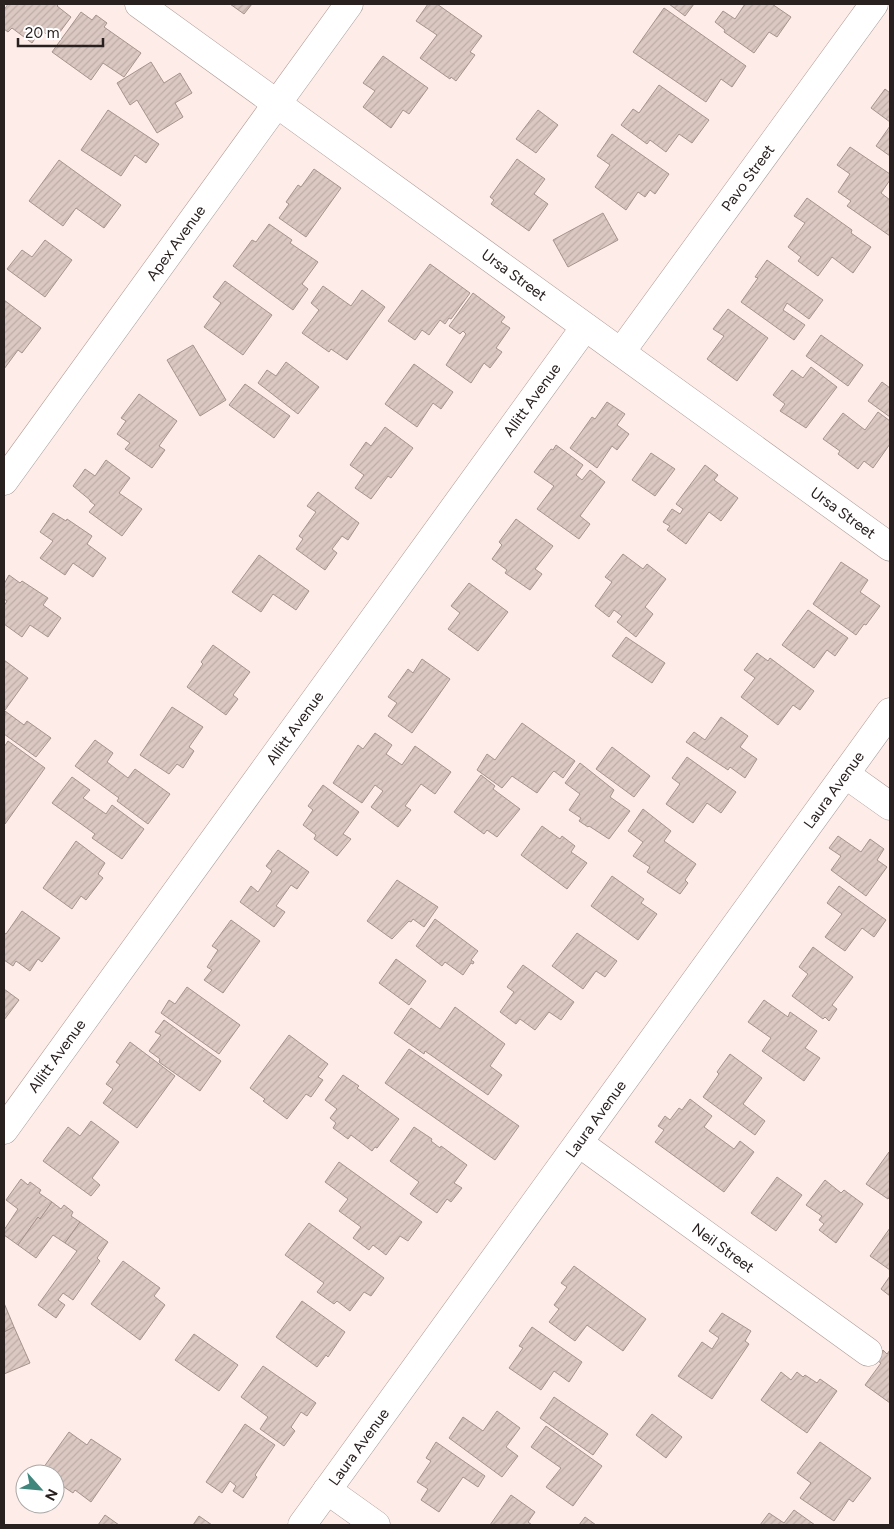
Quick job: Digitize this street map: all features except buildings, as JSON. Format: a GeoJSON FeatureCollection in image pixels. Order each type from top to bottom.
{"type":"FeatureCollection","features":[{"type":"Feature","properties":{"kind":"street","name":"Ursa Street"},"geometry":{"type":"LineString","coordinates":[[138,4],[890,547]]}},
{"type":"Feature","properties":{"kind":"street","name":"Apex Avenue"},"geometry":{"type":"LineString","coordinates":[[4,481],[349,4]]}},
{"type":"Feature","properties":{"kind":"street","name":"Pavo Street"},"geometry":{"type":"LineString","coordinates":[[621,352],[874,4]]}},
{"type":"Feature","properties":{"kind":"street","name":"Allitt Avenue"},"geometry":{"type":"LineString","coordinates":[[4,1130],[585,327]]}},
{"type":"Feature","properties":{"kind":"street","name":"Laura Avenue"},"geometry":{"type":"LineString","coordinates":[[302,1525],[890,712]]}},
{"type":"Feature","properties":{"kind":"street"},"geometry":{"type":"LineString","coordinates":[[845,774],[890,806]]}},
{"type":"Feature","properties":{"kind":"street","name":"Neil Street"},"geometry":{"type":"LineString","coordinates":[[579,1143],[868,1352]]}},
{"type":"Feature","properties":{"kind":"street"},"geometry":{"type":"LineString","coordinates":[[327,1490],[376,1525]]}}]}
